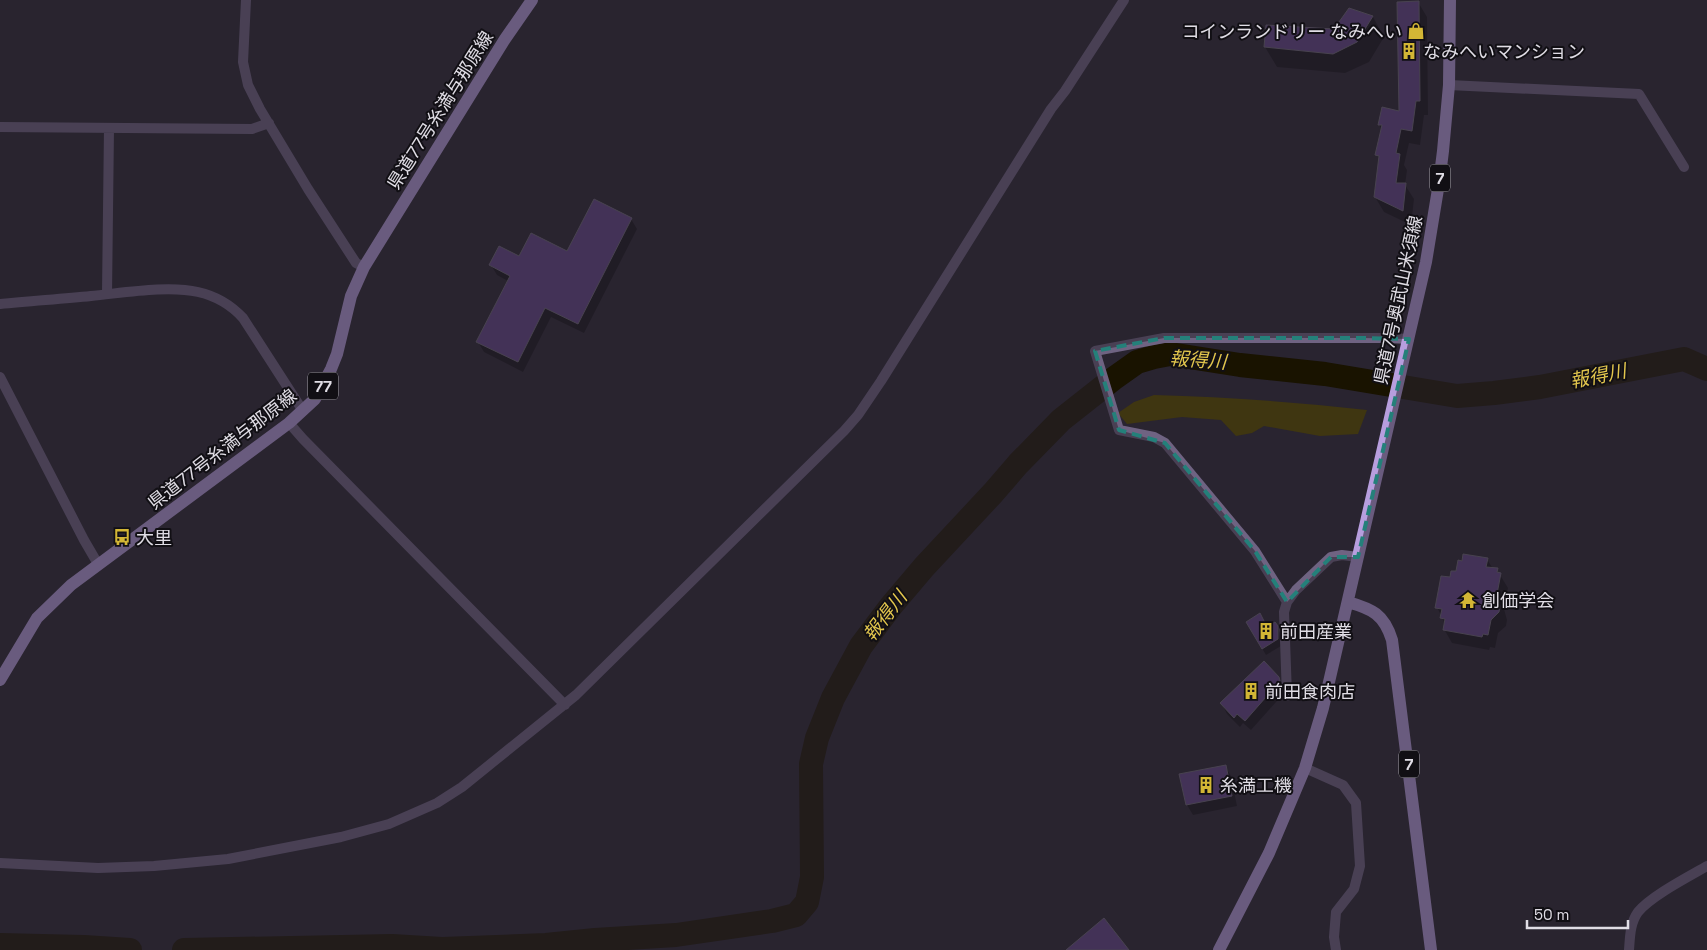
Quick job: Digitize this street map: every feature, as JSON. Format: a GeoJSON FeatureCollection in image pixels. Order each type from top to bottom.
{"type":"FeatureCollection","features":[{"type":"Feature","properties":{"kind":"main road","name":"県道77号糸満与那原線"},"geometry":{"type":"LineString","coordinates":[[0,680],[37,618],[71,585],[289,423],[315,399],[337,354],[351,296],[364,267],[504,39],[532,0]]}},
{"type":"Feature","properties":{"kind":"main road","name":"県道7号奥武山米須線"},"geometry":{"type":"LineString","coordinates":[[1219,950],[1269,853],[1305,768],[1323,708],[1408,346],[1440,184],[1449,85],[1450,0]]}},
{"type":"Feature","properties":{"kind":"main road","name":"7"},"geometry":{"type":"LineString","coordinates":[[1348,602],[1368,608],[1381,618],[1389,629],[1392,640],[1430,950]]}},
{"type":"Feature","properties":{"kind":"street"},"geometry":{"type":"LineString","coordinates":[[246,0],[243,62],[248,85],[268,123],[356,264],[364,267]]}},
{"type":"Feature","properties":{"kind":"street"},"geometry":{"type":"LineString","coordinates":[[0,863],[98,868],[196,863],[273,852],[389,824],[437,803],[462,787],[565,705],[817,459],[858,415],[952,270],[1051,109],[1065,91],[1124,0]]}},
{"type":"Feature","properties":{"kind":"street"},"geometry":{"type":"LineString","coordinates":[[1449,85],[1639,94],[1684,167]]}},
{"type":"Feature","properties":{"kind":"street"},"geometry":{"type":"LineString","coordinates":[[0,127],[252,129],[268,123]]}},
{"type":"Feature","properties":{"kind":"street"},"geometry":{"type":"LineString","coordinates":[[106,294],[110,128]]}},
{"type":"Feature","properties":{"kind":"street"},"geometry":{"type":"LineString","coordinates":[[0,304],[172,290],[210,295],[235,309],[243,318],[303,411]]}},
{"type":"Feature","properties":{"kind":"street"},"geometry":{"type":"LineString","coordinates":[[1287,602],[1255,551],[1166,443],[1154,437],[1119,430],[1095,351],[1164,338],[1388,338],[1408,346]]}},
{"type":"Feature","properties":{"kind":"street"},"geometry":{"type":"LineString","coordinates":[[0,377],[98,564]]}},
{"type":"Feature","properties":{"kind":"street"},"geometry":{"type":"LineString","coordinates":[[289,423],[565,705]]}},
{"type":"Feature","properties":{"kind":"street"},"geometry":{"type":"LineString","coordinates":[[1287,696],[1284,612],[1287,602],[1296,590],[1331,557],[1342,555],[1358,557]]}},
{"type":"Feature","properties":{"kind":"street"},"geometry":{"type":"LineString","coordinates":[[1305,768],[1343,785],[1356,803],[1360,866],[1354,889],[1336,912],[1334,938],[1336,950]]}},
{"type":"Feature","properties":{"kind":"street"},"geometry":{"type":"LineString","coordinates":[[1629,950],[1630,929],[1638,912],[1673,886],[1707,866]]}},
{"type":"Feature","properties":{"kind":"highlighted area"},"geometry":{"type":"Polygon","coordinates":[[[1164,338],[1409,339],[1358,557],[1331,557],[1287,602],[1255,551],[1165,443],[1119,430],[1095,351],[1164,338]]]}},
{"type":"Feature","properties":{"kind":"shaded area"},"geometry":{"type":"Polygon","coordinates":[[[1154,395],[1260,400],[1367,410],[1358,434],[1320,436],[1264,426],[1252,433],[1236,436],[1221,420],[1182,417],[1127,424],[1118,413],[1134,402],[1154,395]]]}},
{"type":"Feature","properties":{"kind":"building"},"geometry":{"type":"Polygon","coordinates":[[[1419,1],[1420,101],[1416,101],[1412,131],[1401,129],[1396,153],[1400,154],[1396,183],[1406,183],[1403,211],[1374,197],[1379,156],[1375,155],[1382,125],[1378,125],[1382,107],[1399,111],[1397,2],[1419,1]]]}},
{"type":"Feature","properties":{"kind":"building"},"geometry":{"type":"Polygon","coordinates":[[[1349,8],[1373,16],[1357,42],[1333,54],[1264,47],[1266,25],[1334,29],[1349,8]]]}},
{"type":"Feature","properties":{"kind":"building"},"geometry":{"type":"Polygon","coordinates":[[[594,199],[632,218],[578,324],[545,308],[518,362],[476,342],[510,276],[489,265],[499,246],[519,256],[531,233],[567,251],[594,199]]]}},
{"type":"Feature","properties":{"kind":"building","name":"創価学会"},"geometry":{"type":"Polygon","coordinates":[[[1463,554],[1488,558],[1486,567],[1498,568],[1497,572],[1501,573],[1497,594],[1500,606],[1499,612],[1491,620],[1488,635],[1483,634],[1482,637],[1443,630],[1445,619],[1440,618],[1442,609],[1435,608],[1441,576],[1450,577],[1451,571],[1456,571],[1458,560],[1462,561],[1463,554]]]}},
{"type":"Feature","properties":{"kind":"building","name":"前田産業"},"geometry":{"type":"Polygon","coordinates":[[[1260,613],[1267,627],[1275,622],[1278,626],[1278,639],[1262,649],[1246,622],[1260,613]]]}},
{"type":"Feature","properties":{"kind":"building","name":"前田食肉店"},"geometry":{"type":"Polygon","coordinates":[[[1264,661],[1279,677],[1280,681],[1245,721],[1237,714],[1234,718],[1220,703],[1264,661]]]}},
{"type":"Feature","properties":{"kind":"building","name":"糸満工機"},"geometry":{"type":"Polygon","coordinates":[[[1226,765],[1232,796],[1186,805],[1179,774],[1226,765]]]}},
{"type":"Feature","properties":{"kind":"building"},"geometry":{"type":"Polygon","coordinates":[[[1104,918],[1129,950],[1066,950],[1104,918]]]}},
{"type":"Feature","properties":{"kind":"waterway","name":"報得川"},"geometry":{"type":"LineString","coordinates":[[184,950],[392,946],[442,949],[546,945],[676,935],[772,921],[796,915],[807,902],[812,877],[811,764],[817,738],[833,698],[861,646],[924,567],[1018,464],[1061,420],[1137,362],[1170,354],[1240,365],[1325,374],[1457,396],[1540,387],[1684,359],[1707,369]]}},
{"type":"Feature","properties":{"kind":"waterway","name":"報得川"},"geometry":{"type":"LineString","coordinates":[[0,945],[130,950]]}},
{"type":"Feature","properties":{"kind":"place","name":"コインランドリー なみへい"},"geometry":{"type":"Point","coordinates":[1416,31]}},
{"type":"Feature","properties":{"kind":"place","name":"なみへいマンション"},"geometry":{"type":"Point","coordinates":[1409,51]}},
{"type":"Feature","properties":{"kind":"place","name":"大里"},"geometry":{"type":"Point","coordinates":[122,537]}},
{"type":"Feature","properties":{"kind":"place","name":"創価学会"},"geometry":{"type":"Point","coordinates":[1468,600]}},
{"type":"Feature","properties":{"kind":"place","name":"前田産業"},"geometry":{"type":"Point","coordinates":[1266,631]}},
{"type":"Feature","properties":{"kind":"place","name":"前田食肉店"},"geometry":{"type":"Point","coordinates":[1251,691]}},
{"type":"Feature","properties":{"kind":"place","name":"糸満工機"},"geometry":{"type":"Point","coordinates":[1206,785]}}]}
